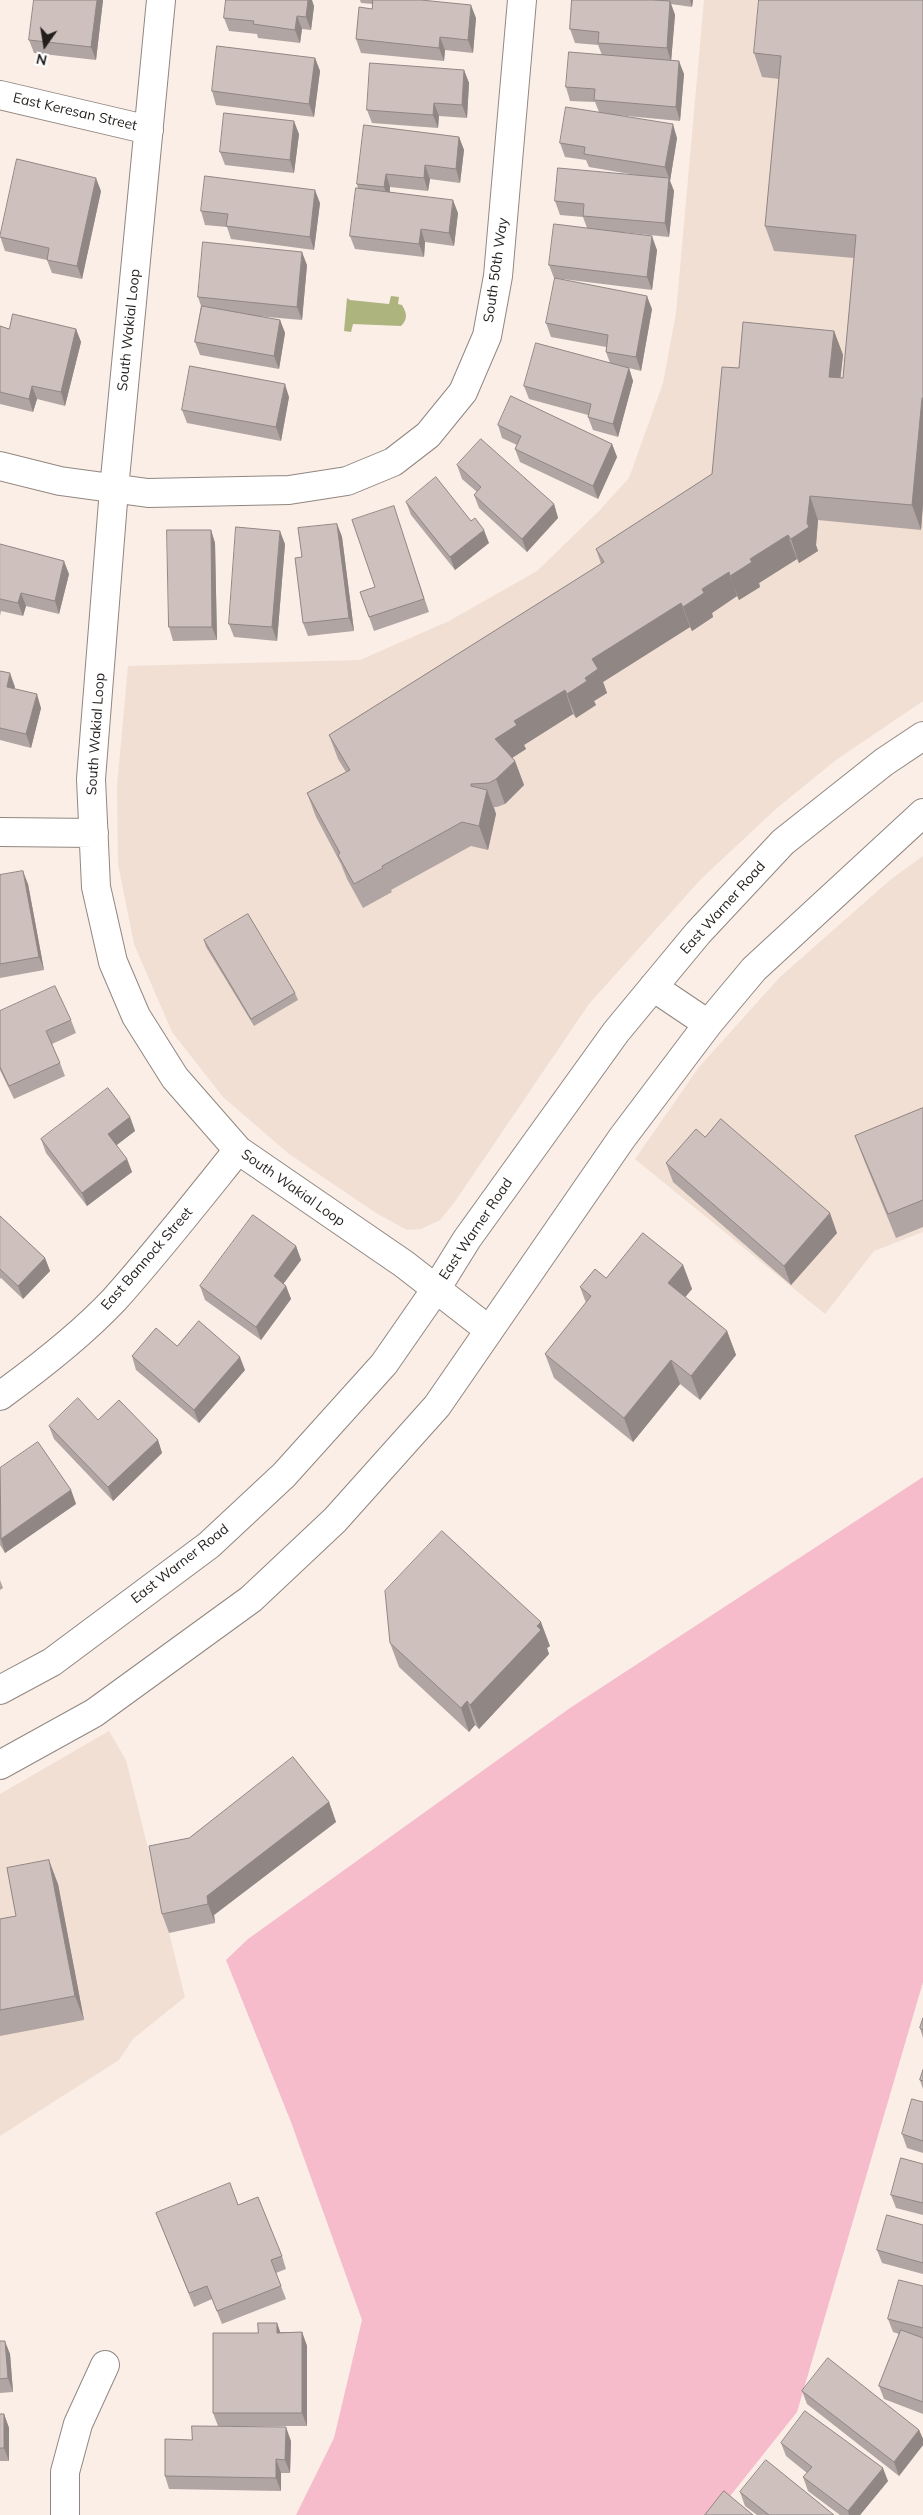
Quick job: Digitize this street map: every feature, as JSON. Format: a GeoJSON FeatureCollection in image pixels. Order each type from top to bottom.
{"type":"FeatureCollection","features":[{"type":"Feature","properties":{"kind":"street","name":"South Wakial Loop"},"geometry":{"type":"LineString","coordinates":[[161,0],[114,489],[91,779],[96,887],[113,962],[136,1016],[175,1078],[238,1150],[404,1264],[489,1330]]}},
{"type":"Feature","properties":{"kind":"street","name":"South 50th Way"},"geometry":{"type":"LineString","coordinates":[[0,466],[60,480],[148,493],[289,490],[347,481],[393,462],[428,435],[463,392],[487,336],[498,276],[522,0]]}},
{"type":"Feature","properties":{"kind":"street","name":"East Keresan Street"},"geometry":{"type":"LineString","coordinates":[[0,95],[150,130]]}},
{"type":"Feature","properties":{"kind":"street","name":"East Warner Road"},"geometry":{"type":"LineString","coordinates":[[0,1690],[52,1662],[209,1545],[284,1475],[384,1364],[436,1289],[478,1223],[616,1032],[698,933],[783,842],[884,762],[923,736]]}},
{"type":"Feature","properties":{"kind":"street"},"geometry":{"type":"LineString","coordinates":[[0,1765],[94,1714],[251,1600],[335,1520],[437,1406],[622,1138],[708,1024],[754,969],[923,813]]}},
{"type":"Feature","properties":{"kind":"street"},"geometry":{"type":"LineString","coordinates":[[0,832],[94,833]]}},
{"type":"Feature","properties":{"kind":"street"},"geometry":{"type":"LineString","coordinates":[[653,987],[708,1024]]}},
{"type":"Feature","properties":{"kind":"street","name":"East Bannock Street"},"geometry":{"type":"LineString","coordinates":[[0,1396],[44,1364],[112,1301],[168,1237],[238,1150]]}},
{"type":"Feature","properties":{"kind":"street"},"geometry":{"type":"LineString","coordinates":[[65,2515],[65,2472],[78,2424],[105,2366]]}},
{"type":"Feature","properties":{"kind":"shaded area"},"geometry":{"type":"Polygon","coordinates":[[[704,0],[923,0],[923,701],[836,760],[777,808],[701,879],[589,1004],[454,1203],[440,1220],[421,1229],[407,1230],[376,1213],[289,1154],[223,1097],[172,1032],[134,944],[118,864],[117,786],[128,666],[360,660],[449,621],[537,571],[599,511],[629,478],[663,383],[676,313],[704,0]]]}},
{"type":"Feature","properties":{"kind":"shaded area"},"geometry":{"type":"Polygon","coordinates":[[[391,296],[399,297],[398,304],[402,305],[405,311],[406,318],[401,326],[353,324],[351,332],[344,331],[347,298],[350,300],[389,304],[391,296]]]}},
{"type":"Feature","properties":{"kind":"shaded area"},"geometry":{"type":"Polygon","coordinates":[[[923,856],[923,1232],[874,1251],[825,1314],[635,1159],[699,1067],[780,977],[890,880],[923,856]]]}},
{"type":"Feature","properties":{"kind":"shaded area"},"geometry":{"type":"Polygon","coordinates":[[[923,1477],[923,1982],[797,2412],[715,2515],[296,2515],[334,2438],[362,2320],[291,2122],[226,1960],[248,1939],[570,1708],[923,1477]]]}},
{"type":"Feature","properties":{"kind":"shaded area"},"geometry":{"type":"Polygon","coordinates":[[[109,1731],[126,1760],[185,1997],[133,2039],[119,2060],[0,2136],[0,1794],[109,1731]]]}},
{"type":"Feature","properties":{"kind":"building"},"geometry":{"type":"Polygon","coordinates":[[[34,0],[97,0],[91,47],[29,40],[34,0]]]}},
{"type":"Feature","properties":{"kind":"building"},"geometry":{"type":"Polygon","coordinates":[[[226,0],[308,0],[306,17],[297,16],[295,30],[253,24],[254,21],[224,18],[226,0]]]}},
{"type":"Feature","properties":{"kind":"building"},"geometry":{"type":"Polygon","coordinates":[[[373,0],[421,0],[471,5],[468,40],[440,37],[439,48],[356,39],[359,7],[372,9],[373,0]]]}},
{"type":"Feature","properties":{"kind":"building"},"geometry":{"type":"Polygon","coordinates":[[[572,0],[670,1],[667,48],[598,43],[599,32],[570,29],[572,0]]]}},
{"type":"Feature","properties":{"kind":"building"},"geometry":{"type":"Polygon","coordinates":[[[759,0],[923,0],[923,398],[912,505],[810,496],[807,523],[809,527],[791,539],[788,535],[750,559],[752,562],[730,576],[729,572],[702,589],[704,593],[683,607],[681,603],[592,659],[598,669],[585,678],[587,681],[567,694],[565,690],[514,721],[517,725],[495,739],[515,761],[489,783],[471,784],[471,786],[487,790],[479,826],[462,822],[382,866],[383,868],[354,884],[338,855],[340,853],[307,793],[350,770],[329,735],[604,562],[596,549],[712,474],[722,367],[739,368],[743,322],[834,331],[829,377],[843,378],[856,235],[765,226],[781,56],[754,53],[759,0]]]}},
{"type":"Feature","properties":{"kind":"building"},"geometry":{"type":"Polygon","coordinates":[[[217,46],[315,58],[309,104],[212,91],[217,46]]]}},
{"type":"Feature","properties":{"kind":"building"},"geometry":{"type":"Polygon","coordinates":[[[569,52],[679,61],[676,107],[594,100],[595,89],[566,87],[569,52]]]}},
{"type":"Feature","properties":{"kind":"building"},"geometry":{"type":"Polygon","coordinates":[[[370,63],[464,70],[462,105],[434,103],[433,115],[367,110],[370,63]]]}},
{"type":"Feature","properties":{"kind":"building"},"geometry":{"type":"Polygon","coordinates":[[[566,107],[673,124],[665,167],[584,154],[585,147],[560,143],[566,107]]]}},
{"type":"Feature","properties":{"kind":"building"},"geometry":{"type":"Polygon","coordinates":[[[224,113],[294,121],[290,160],[220,152],[224,113]]]}},
{"type":"Feature","properties":{"kind":"building"},"geometry":{"type":"Polygon","coordinates":[[[364,125],[459,137],[456,169],[425,165],[424,178],[386,174],[384,187],[357,184],[364,125]]]}},
{"type":"Feature","properties":{"kind":"building"},"geometry":{"type":"Polygon","coordinates":[[[17,159],[96,178],[77,266],[47,260],[49,248],[0,237],[17,159]]]}},
{"type":"Feature","properties":{"kind":"building"},"geometry":{"type":"Polygon","coordinates":[[[558,168],[669,178],[665,223],[583,216],[584,204],[555,201],[558,168]]]}},
{"type":"Feature","properties":{"kind":"building"},"geometry":{"type":"Polygon","coordinates":[[[205,176],[315,190],[310,237],[226,226],[228,214],[201,211],[205,176]]]}},
{"type":"Feature","properties":{"kind":"building"},"geometry":{"type":"Polygon","coordinates":[[[356,188],[453,200],[449,233],[421,229],[419,244],[350,236],[356,188]]]}},
{"type":"Feature","properties":{"kind":"building"},"geometry":{"type":"Polygon","coordinates":[[[554,224],[652,236],[647,277],[549,265],[554,224]]]}},
{"type":"Feature","properties":{"kind":"building"},"geometry":{"type":"Polygon","coordinates":[[[203,242],[302,252],[297,307],[198,297],[203,242]]]}},
{"type":"Feature","properties":{"kind":"building"},"geometry":{"type":"Polygon","coordinates":[[[555,278],[647,296],[636,357],[606,352],[608,335],[546,323],[555,278]]]}},
{"type":"Feature","properties":{"kind":"building"},"geometry":{"type":"Polygon","coordinates":[[[202,306],[280,320],[274,356],[195,342],[202,306]]]}},
{"type":"Feature","properties":{"kind":"building"},"geometry":{"type":"Polygon","coordinates":[[[13,314],[76,329],[61,392],[32,386],[29,399],[0,392],[0,326],[9,329],[13,314]]]}},
{"type":"Feature","properties":{"kind":"building"},"geometry":{"type":"Polygon","coordinates":[[[536,343],[629,368],[613,424],[588,417],[591,404],[524,386],[536,343]]]}},
{"type":"Feature","properties":{"kind":"building"},"geometry":{"type":"Polygon","coordinates":[[[190,366],[285,384],[276,427],[182,410],[190,366]]]}},
{"type":"Feature","properties":{"kind":"building"},"geometry":{"type":"Polygon","coordinates":[[[511,396],[612,444],[593,486],[515,449],[521,436],[498,425],[511,396]]]}},
{"type":"Feature","properties":{"kind":"building"},"geometry":{"type":"Polygon","coordinates":[[[481,439],[554,504],[522,539],[474,495],[481,487],[457,465],[481,439]]]}},
{"type":"Feature","properties":{"kind":"building"},"geometry":{"type":"Polygon","coordinates":[[[436,477],[471,521],[475,518],[484,530],[450,557],[406,502],[436,477]]]}},
{"type":"Feature","properties":{"kind":"building"},"geometry":{"type":"Polygon","coordinates":[[[394,506],[424,599],[369,617],[360,592],[375,587],[352,520],[394,506]]]}},
{"type":"Feature","properties":{"kind":"building"},"geometry":{"type":"Polygon","coordinates":[[[337,524],[349,618],[303,623],[295,558],[302,557],[298,528],[337,524]]]}},
{"type":"Feature","properties":{"kind":"building"},"geometry":{"type":"Polygon","coordinates":[[[236,527],[280,531],[272,627],[229,624],[236,527]]]}},
{"type":"Feature","properties":{"kind":"building"},"geometry":{"type":"Polygon","coordinates":[[[167,530],[211,530],[212,627],[169,627],[167,530]]]}},
{"type":"Feature","properties":{"kind":"building"},"geometry":{"type":"Polygon","coordinates":[[[0,544],[64,561],[55,601],[21,593],[18,603],[0,599],[0,544]]]}},
{"type":"Feature","properties":{"kind":"building"},"geometry":{"type":"Polygon","coordinates":[[[0,671],[10,673],[7,687],[37,694],[26,734],[0,728],[0,671]]]}},
{"type":"Feature","properties":{"kind":"building"},"geometry":{"type":"Polygon","coordinates":[[[23,871],[39,957],[0,964],[0,875],[23,871]]]}},
{"type":"Feature","properties":{"kind":"building"},"geometry":{"type":"Polygon","coordinates":[[[248,914],[295,993],[251,1019],[204,940],[248,914]]]}},
{"type":"Feature","properties":{"kind":"building"},"geometry":{"type":"Polygon","coordinates":[[[55,986],[71,1020],[46,1031],[60,1063],[9,1086],[0,1067],[0,1011],[55,986]]]}},
{"type":"Feature","properties":{"kind":"building"},"geometry":{"type":"Polygon","coordinates":[[[108,1088],[130,1117],[108,1134],[127,1159],[82,1193],[41,1139],[108,1088]]]}},
{"type":"Feature","properties":{"kind":"building"},"geometry":{"type":"Polygon","coordinates":[[[923,1108],[923,1200],[888,1214],[855,1136],[923,1108]]]}},
{"type":"Feature","properties":{"kind":"building"},"geometry":{"type":"Polygon","coordinates":[[[721,1119],[830,1213],[784,1266],[666,1163],[696,1129],[705,1137],[721,1119]]]}},
{"type":"Feature","properties":{"kind":"building"},"geometry":{"type":"Polygon","coordinates":[[[253,1215],[296,1246],[274,1276],[286,1286],[256,1327],[200,1286],[253,1215]]]}},
{"type":"Feature","properties":{"kind":"building"},"geometry":{"type":"Polygon","coordinates":[[[0,1216],[45,1258],[18,1286],[0,1269],[0,1216]]]}},
{"type":"Feature","properties":{"kind":"building"},"geometry":{"type":"Polygon","coordinates":[[[643,1233],[683,1265],[668,1283],[727,1331],[691,1376],[671,1360],[624,1418],[545,1354],[591,1296],[580,1287],[595,1269],[606,1278],[643,1233]]]}},
{"type":"Feature","properties":{"kind":"building"},"geometry":{"type":"Polygon","coordinates":[[[199,1321],[240,1357],[194,1410],[132,1356],[156,1328],[177,1346],[199,1321]]]}},
{"type":"Feature","properties":{"kind":"building"},"geometry":{"type":"Polygon","coordinates":[[[78,1398],[98,1420],[119,1400],[158,1440],[108,1487],[49,1426],[78,1398]]]}},
{"type":"Feature","properties":{"kind":"building"},"geometry":{"type":"Polygon","coordinates":[[[38,1442],[71,1490],[1,1539],[0,1468],[38,1442]]]}},
{"type":"Feature","properties":{"kind":"building"},"geometry":{"type":"Polygon","coordinates":[[[442,1531],[541,1622],[537,1626],[541,1630],[470,1705],[467,1701],[461,1708],[390,1643],[385,1591],[442,1531]]]}},
{"type":"Feature","properties":{"kind":"building"},"geometry":{"type":"Polygon","coordinates":[[[293,1757],[329,1802],[207,1896],[208,1904],[162,1914],[149,1846],[189,1838],[293,1757]]]}},
{"type":"Feature","properties":{"kind":"building"},"geometry":{"type":"Polygon","coordinates":[[[49,1860],[75,1996],[0,2010],[0,1919],[16,1916],[7,1868],[49,1860]]]}},
{"type":"Feature","properties":{"kind":"building"},"geometry":{"type":"Polygon","coordinates":[[[923,2018],[923,2030],[920,2028],[923,2018]]]}},
{"type":"Feature","properties":{"kind":"building"},"geometry":{"type":"Polygon","coordinates":[[[923,2070],[923,2081],[920,2080],[923,2070]]]}},
{"type":"Feature","properties":{"kind":"building"},"geometry":{"type":"Polygon","coordinates":[[[912,2099],[923,2102],[923,2141],[902,2134],[912,2099]]]}},
{"type":"Feature","properties":{"kind":"building"},"geometry":{"type":"Polygon","coordinates":[[[901,2158],[923,2164],[923,2203],[891,2195],[901,2158]]]}},
{"type":"Feature","properties":{"kind":"building"},"geometry":{"type":"Polygon","coordinates":[[[230,2183],[238,2205],[258,2197],[282,2256],[271,2260],[281,2286],[217,2311],[207,2286],[189,2293],[156,2213],[230,2183]]]}},
{"type":"Feature","properties":{"kind":"building"},"geometry":{"type":"Polygon","coordinates":[[[887,2215],[923,2225],[923,2263],[877,2250],[887,2215]]]}},
{"type":"Feature","properties":{"kind":"building"},"geometry":{"type":"Polygon","coordinates":[[[899,2280],[923,2286],[923,2328],[888,2319],[899,2280]]]}},
{"type":"Feature","properties":{"kind":"building"},"geometry":{"type":"Polygon","coordinates":[[[258,2323],[277,2323],[277,2333],[302,2332],[302,2413],[213,2413],[213,2333],[258,2333],[258,2323]]]}},
{"type":"Feature","properties":{"kind":"building"},"geometry":{"type":"Polygon","coordinates":[[[901,2330],[923,2338],[923,2402],[879,2386],[901,2330]]]}},
{"type":"Feature","properties":{"kind":"building"},"geometry":{"type":"Polygon","coordinates":[[[0,2341],[5,2341],[8,2378],[0,2379],[0,2341]]]}},
{"type":"Feature","properties":{"kind":"building"},"geometry":{"type":"Polygon","coordinates":[[[828,2358],[919,2430],[894,2462],[802,2391],[828,2358]]]}},
{"type":"Feature","properties":{"kind":"building"},"geometry":{"type":"Polygon","coordinates":[[[805,2411],[883,2468],[848,2511],[803,2477],[812,2467],[781,2443],[805,2411]]]}},
{"type":"Feature","properties":{"kind":"building"},"geometry":{"type":"Polygon","coordinates":[[[0,2414],[4,2414],[4,2448],[0,2448],[0,2414]]]}},
{"type":"Feature","properties":{"kind":"building"},"geometry":{"type":"Polygon","coordinates":[[[192,2426],[286,2427],[285,2460],[276,2459],[276,2478],[165,2476],[165,2439],[192,2440],[192,2426]]]}},
{"type":"Feature","properties":{"kind":"building"},"geometry":{"type":"Polygon","coordinates":[[[766,2460],[834,2515],[769,2515],[740,2492],[766,2460]]]}},
{"type":"Feature","properties":{"kind":"building"},"geometry":{"type":"Polygon","coordinates":[[[724,2491],[753,2515],[705,2515],[724,2491]]]}}]}
